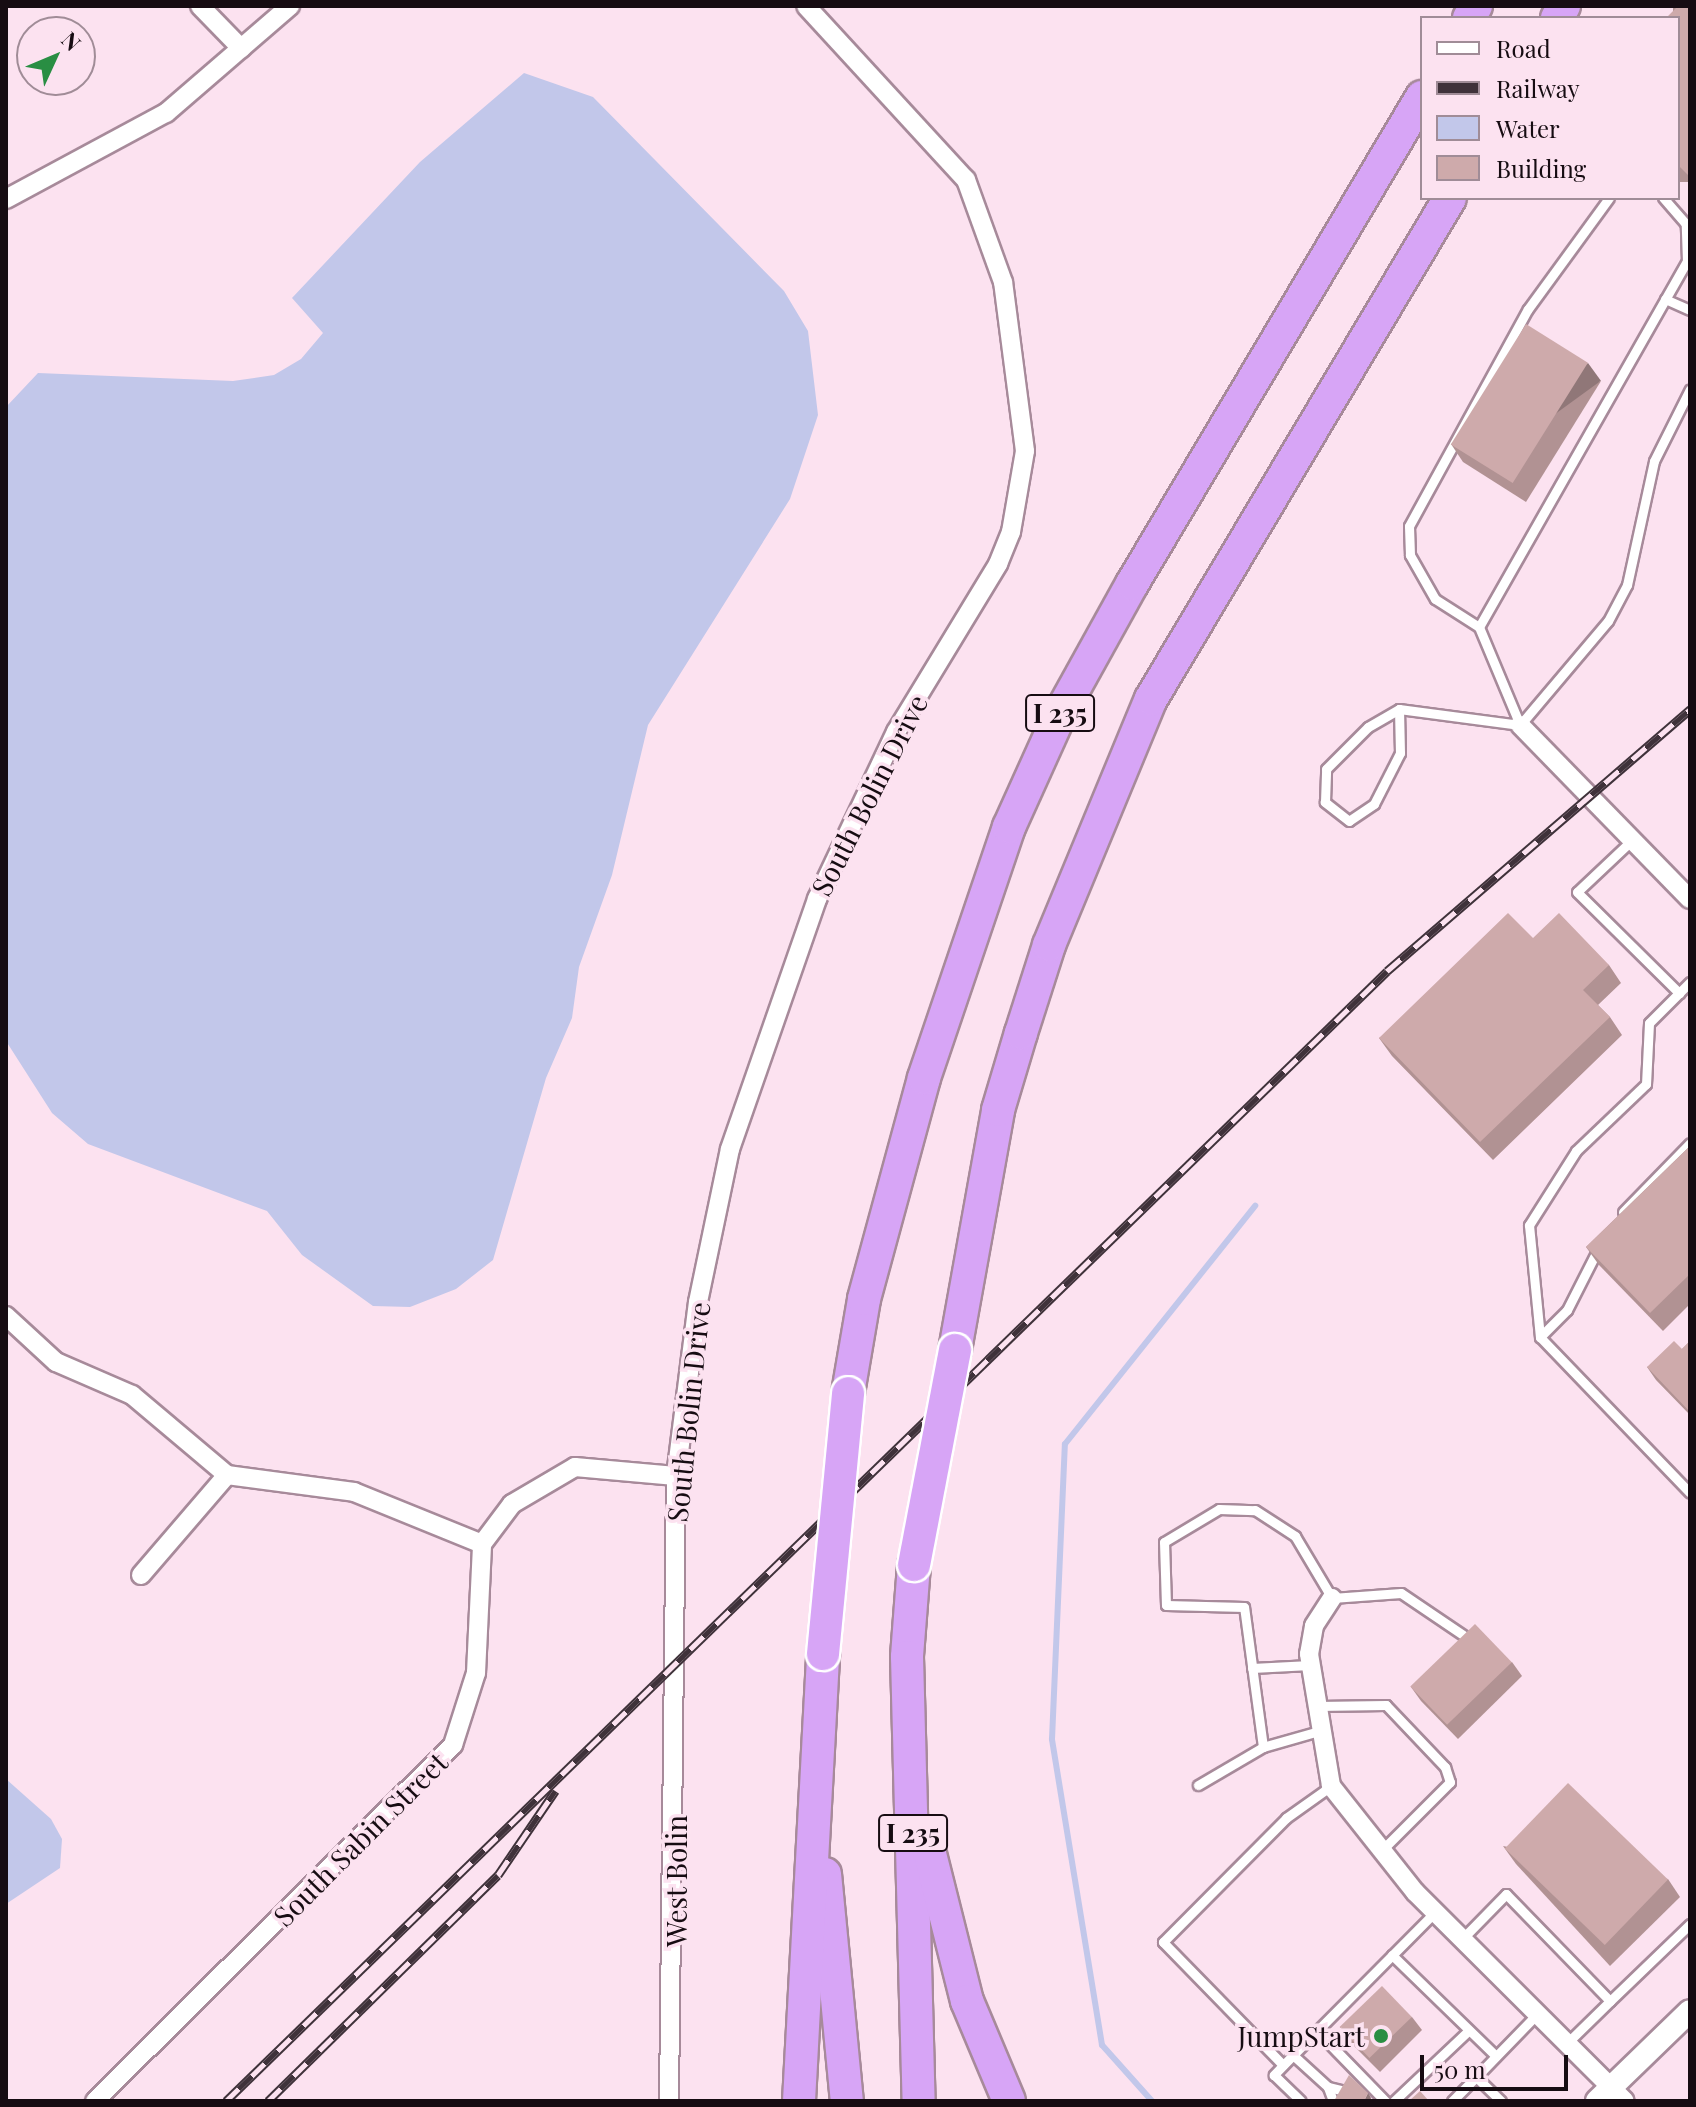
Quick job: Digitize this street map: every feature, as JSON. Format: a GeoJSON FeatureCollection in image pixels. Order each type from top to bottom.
{"type":"FeatureCollection","features":[{"type":"Feature","properties":{"kind":"highway","name":"I 235"},"geometry":{"type":"LineString","coordinates":[[847,2101],[817,1783],[823,1654],[848,1393],[864,1299],[924,1078],[1009,827],[1061,712],[1132,584],[1420,100]]}},
{"type":"Feature","properties":{"kind":"highway","name":"I 235"},"geometry":{"type":"LineString","coordinates":[[919,2101],[913,1779],[907,1657],[914,1565],[1012,1064],[1049,945],[1146,711],[1449,200]]}},
{"type":"Feature","properties":{"kind":"highway"},"geometry":{"type":"LineString","coordinates":[[913,1779],[967,2001],[1009,2101]]}},
{"type":"Feature","properties":{"kind":"highway"},"geometry":{"type":"LineString","coordinates":[[799,2101],[817,1783]]}},
{"type":"Feature","properties":{"kind":"street"},"geometry":{"type":"LineString","coordinates":[[200,6],[241,48]]}},
{"type":"Feature","properties":{"kind":"street"},"geometry":{"type":"LineString","coordinates":[[6,199],[166,113],[290,6]]}},
{"type":"Feature","properties":{"kind":"street","name":"South Bolin Drive"},"geometry":{"type":"LineString","coordinates":[[679,1661],[676,1476],[698,1302],[760,1051],[837,855],[896,732],[998,564],[1022,485],[1024,415],[1003,282],[984,219],[940,144],[806,6]]}},
{"type":"Feature","properties":{"kind":"street"},"geometry":{"type":"LineString","coordinates":[[1520,725],[1690,899]]}},
{"type":"Feature","properties":{"kind":"street"},"geometry":{"type":"LineString","coordinates":[[6,1316],[56,1362],[132,1395],[227,1475],[340,1488],[482,1544],[526,1490],[559,1472],[605,1465],[676,1476]]}},
{"type":"Feature","properties":{"kind":"street"},"geometry":{"type":"LineString","coordinates":[[141,1575],[227,1475]]}},
{"type":"Feature","properties":{"kind":"street","name":"South Sabin Street"},"geometry":{"type":"LineString","coordinates":[[95,2101],[453,1745],[476,1673],[482,1544]]}},
{"type":"Feature","properties":{"kind":"street"},"geometry":{"type":"LineString","coordinates":[[1332,1598],[1314,1626],[1310,1665],[1314,1707],[1331,1786],[1379,1853],[1567,2043],[1611,2096],[1690,2011]]}},
{"type":"Feature","properties":{"kind":"street","name":"West Bolin"},"geometry":{"type":"LineString","coordinates":[[669,2101],[679,1661]]}},
{"type":"Feature","properties":{"kind":"lane"},"geometry":{"type":"LineString","coordinates":[[1520,725],[1479,627],[1435,599],[1410,555],[1409,526],[1528,309],[1608,200]]}},
{"type":"Feature","properties":{"kind":"lane"},"geometry":{"type":"LineString","coordinates":[[1479,627],[1687,261],[1686,224],[1665,200]]}},
{"type":"Feature","properties":{"kind":"lane"},"geometry":{"type":"LineString","coordinates":[[1665,299],[1690,310]]}},
{"type":"Feature","properties":{"kind":"lane"},"geometry":{"type":"LineString","coordinates":[[1520,725],[1608,621],[1627,585],[1654,461],[1690,389]]}},
{"type":"Feature","properties":{"kind":"lane"},"geometry":{"type":"LineString","coordinates":[[1399,709],[1400,753],[1374,804],[1349,821],[1325,802],[1326,769],[1368,727],[1399,709],[1520,725]]}},
{"type":"Feature","properties":{"kind":"lane"},"geometry":{"type":"LineString","coordinates":[[1631,841],[1577,892],[1679,993]]}},
{"type":"Feature","properties":{"kind":"lane"},"geometry":{"type":"LineString","coordinates":[[1690,982],[1649,1023],[1646,1084],[1576,1151],[1529,1225],[1540,1337],[1690,1493]]}},
{"type":"Feature","properties":{"kind":"lane"},"geometry":{"type":"LineString","coordinates":[[1611,1226],[1690,1143]]}},
{"type":"Feature","properties":{"kind":"lane"},"geometry":{"type":"LineString","coordinates":[[1540,1337],[1567,1310],[1604,1238]]}},
{"type":"Feature","properties":{"kind":"lane"},"geometry":{"type":"LineString","coordinates":[[1263,1747],[1244,1607],[1166,1605],[1164,1542],[1219,1509],[1255,1510],[1295,1536],[1332,1598],[1401,1593],[1463,1635]]}},
{"type":"Feature","properties":{"kind":"lane"},"geometry":{"type":"LineString","coordinates":[[1252,1668],[1310,1665]]}},
{"type":"Feature","properties":{"kind":"lane"},"geometry":{"type":"LineString","coordinates":[[1314,1707],[1386,1705],[1445,1767],[1450,1782],[1379,1853]]}},
{"type":"Feature","properties":{"kind":"lane"},"geometry":{"type":"LineString","coordinates":[[1198,1785],[1263,1747],[1319,1731]]}},
{"type":"Feature","properties":{"kind":"lane"},"geometry":{"type":"LineString","coordinates":[[1283,2065],[1163,1942],[1286,1818],[1331,1786]]}},
{"type":"Feature","properties":{"kind":"lane"},"geometry":{"type":"LineString","coordinates":[[1462,1939],[1506,1894],[1610,2001]]}},
{"type":"Feature","properties":{"kind":"lane"},"geometry":{"type":"LineString","coordinates":[[1301,2101],[1274,2075],[1435,1912]]}},
{"type":"Feature","properties":{"kind":"lane"},"geometry":{"type":"LineString","coordinates":[[1567,2043],[1690,1924]]}},
{"type":"Feature","properties":{"kind":"lane"},"geometry":{"type":"LineString","coordinates":[[1392,1955],[1496,2056]]}},
{"type":"Feature","properties":{"kind":"lane"},"geometry":{"type":"LineString","coordinates":[[1452,2101],[1538,2013]]}},
{"type":"Feature","properties":{"kind":"lane"},"geometry":{"type":"LineString","coordinates":[[1394,2101],[1469,2030]]}},
{"type":"Feature","properties":{"kind":"lane"},"geometry":{"type":"LineString","coordinates":[[1317,2031],[1385,2101]]}},
{"type":"Feature","properties":{"kind":"lane"},"geometry":{"type":"LineString","coordinates":[[1293,2055],[1328,2087],[1333,2101]]}},
{"type":"Feature","properties":{"kind":"lane"},"geometry":{"type":"LineString","coordinates":[[1476,2077],[1499,2101]]}},
{"type":"Feature","properties":{"kind":"lane"},"geometry":{"type":"LineString","coordinates":[[1328,2087],[1346,2091]]}},
{"type":"Feature","properties":{"kind":"water"},"geometry":{"type":"Polygon","coordinates":[[[524,73],[593,97],[784,291],[808,331],[818,415],[790,499],[648,725],[612,875],[579,967],[572,1018],[546,1078],[493,1260],[456,1289],[410,1307],[373,1306],[302,1255],[267,1211],[88,1144],[52,1113],[6,1041],[6,407],[38,373],[233,381],[274,375],[301,359],[323,333],[292,298],[420,162],[524,73]]]}},
{"type":"Feature","properties":{"kind":"water"},"geometry":{"type":"Polygon","coordinates":[[[6,1779],[51,1819],[62,1839],[60,1868],[6,1904],[6,1779]]]}},
{"type":"Feature","properties":{"kind":"building"},"geometry":{"type":"Polygon","coordinates":[[[1678,6],[1690,6],[1690,177],[1680,167],[1680,16],[1668,16],[1678,6]]]}},
{"type":"Feature","properties":{"kind":"building"},"geometry":{"type":"Polygon","coordinates":[[[1526,324],[1588,363],[1513,483],[1451,444],[1526,324]]]}},
{"type":"Feature","properties":{"kind":"building"},"geometry":{"type":"Polygon","coordinates":[[[1508,913],[1533,938],[1559,913],[1609,965],[1583,990],[1610,1017],[1480,1142],[1379,1038],[1508,913]]]}},
{"type":"Feature","properties":{"kind":"building"},"geometry":{"type":"Polygon","coordinates":[[[1690,1146],[1690,1274],[1650,1313],[1586,1247],[1690,1146]]]}},
{"type":"Feature","properties":{"kind":"building"},"geometry":{"type":"Polygon","coordinates":[[[1674,1341],[1682,1349],[1690,1341],[1690,1412],[1647,1367],[1674,1341]]]}},
{"type":"Feature","properties":{"kind":"building"},"geometry":{"type":"Polygon","coordinates":[[[1475,1624],[1512,1662],[1447,1725],[1410,1687],[1475,1624]]]}},
{"type":"Feature","properties":{"kind":"building"},"geometry":{"type":"Polygon","coordinates":[[[1568,1783],[1668,1880],[1605,1945],[1505,1848],[1568,1783]]]}},
{"type":"Feature","properties":{"kind":"building"},"geometry":{"type":"Polygon","coordinates":[[[1382,1986],[1412,2017],[1369,2058],[1340,2027],[1382,1986]]]}},
{"type":"Feature","properties":{"kind":"building"},"geometry":{"type":"Polygon","coordinates":[[[1349,2075],[1368,2093],[1364,2101],[1334,2101],[1349,2075]]]}},
{"type":"Feature","properties":{"kind":"building"},"geometry":{"type":"Polygon","coordinates":[[[1420,2091],[1429,2101],[1409,2101],[1420,2091]]]}},
{"type":"Feature","properties":{"kind":"waterway"},"geometry":{"type":"LineString","coordinates":[[1152,2101],[1102,2045],[1052,1739],[1065,1444],[1255,1206]]}},
{"type":"Feature","properties":{"kind":"railway"},"geometry":{"type":"LineString","coordinates":[[226,2101],[1387,971],[1690,709]]}},
{"type":"Feature","properties":{"kind":"railway"},"geometry":{"type":"LineString","coordinates":[[268,2101],[498,1875],[555,1791]]}},
{"type":"Feature","properties":{"kind":"place","name":"JumpStart"},"geometry":{"type":"Point","coordinates":[1381,2036]}}]}
